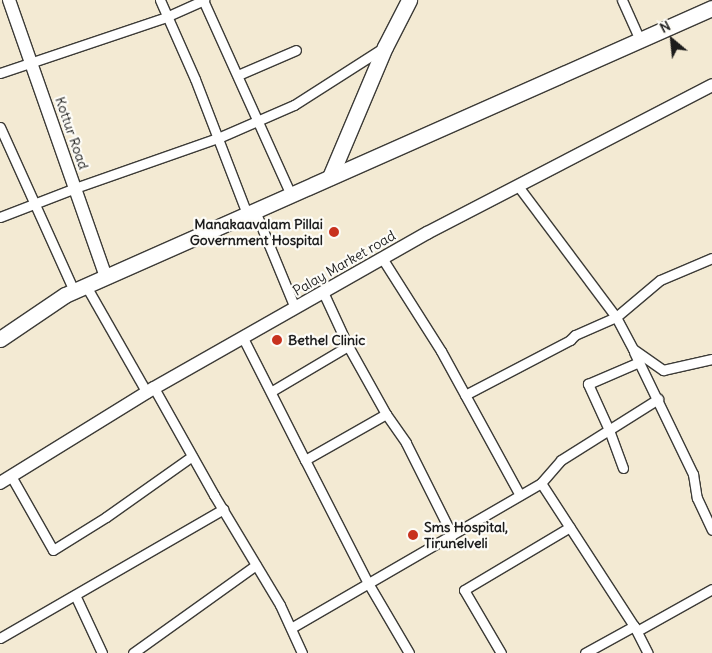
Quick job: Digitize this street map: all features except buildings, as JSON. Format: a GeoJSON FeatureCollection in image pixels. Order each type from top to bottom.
{"type":"FeatureCollection","features":[{"type":"Feature","properties":{"kind":"main road"},"geometry":{"type":"LineString","coordinates":[[330,177],[385,47],[409,0]]}},
{"type":"Feature","properties":{"kind":"main road"},"geometry":{"type":"LineString","coordinates":[[1,337],[80,288],[712,8]]}},
{"type":"Feature","properties":{"kind":"street","name":"Kottur Road"},"geometry":{"type":"LineString","coordinates":[[9,0],[106,277]]}},
{"type":"Feature","properties":{"kind":"street"},"geometry":{"type":"LineString","coordinates":[[160,0],[218,138],[295,308]]}},
{"type":"Feature","properties":{"kind":"street"},"geometry":{"type":"LineString","coordinates":[[0,73],[166,17],[203,0],[259,120],[291,195]]}},
{"type":"Feature","properties":{"kind":"street"},"geometry":{"type":"LineString","coordinates":[[622,0],[640,40]]}},
{"type":"Feature","properties":{"kind":"street"},"geometry":{"type":"LineString","coordinates":[[0,217],[75,188],[218,138],[294,105],[385,47]]}},
{"type":"Feature","properties":{"kind":"street"},"geometry":{"type":"LineString","coordinates":[[238,75],[296,50]]}},
{"type":"Feature","properties":{"kind":"street","name":"Palay Market road"},"geometry":{"type":"LineString","coordinates":[[6,480],[150,391],[382,258],[712,85]]}},
{"type":"Feature","properties":{"kind":"street"},"geometry":{"type":"LineString","coordinates":[[0,126],[34,204],[80,288],[192,456],[280,605],[302,653]]}},
{"type":"Feature","properties":{"kind":"street"},"geometry":{"type":"LineString","coordinates":[[518,186],[616,317],[658,399],[693,474],[697,498],[712,530]]}},
{"type":"Feature","properties":{"kind":"street"},"geometry":{"type":"LineString","coordinates":[[382,258],[441,351],[520,495]]}},
{"type":"Feature","properties":{"kind":"street"},"geometry":{"type":"LineString","coordinates":[[465,394],[570,340],[574,335],[616,317],[660,280],[712,258]]}},
{"type":"Feature","properties":{"kind":"street"},"geometry":{"type":"LineString","coordinates":[[323,292],[348,346],[386,414],[406,443],[452,534]]}},
{"type":"Feature","properties":{"kind":"street"},"geometry":{"type":"LineString","coordinates":[[243,338],[272,391],[368,583],[409,653]]}},
{"type":"Feature","properties":{"kind":"street"},"geometry":{"type":"LineString","coordinates":[[272,391],[348,346]]}},
{"type":"Feature","properties":{"kind":"street"},"geometry":{"type":"LineString","coordinates":[[633,349],[663,370],[712,358]]}},
{"type":"Feature","properties":{"kind":"street"},"geometry":{"type":"LineString","coordinates":[[623,468],[609,430],[588,384],[639,362]]}},
{"type":"Feature","properties":{"kind":"street"},"geometry":{"type":"LineString","coordinates":[[291,628],[541,483],[561,460],[658,399]]}},
{"type":"Feature","properties":{"kind":"street"},"geometry":{"type":"LineString","coordinates":[[305,460],[386,414]]}},
{"type":"Feature","properties":{"kind":"street"},"geometry":{"type":"LineString","coordinates":[[6,480],[53,550],[106,517],[192,456]]}},
{"type":"Feature","properties":{"kind":"street"},"geometry":{"type":"LineString","coordinates":[[541,483],[635,628],[648,653]]}},
{"type":"Feature","properties":{"kind":"street"},"geometry":{"type":"LineString","coordinates":[[0,638],[223,509]]}},
{"type":"Feature","properties":{"kind":"street"},"geometry":{"type":"LineString","coordinates":[[501,653],[464,590],[570,527]]}},
{"type":"Feature","properties":{"kind":"street"},"geometry":{"type":"LineString","coordinates":[[133,653],[256,565]]}},
{"type":"Feature","properties":{"kind":"street"},"geometry":{"type":"LineString","coordinates":[[585,653],[712,589]]}},
{"type":"Feature","properties":{"kind":"street"},"geometry":{"type":"LineString","coordinates":[[75,595],[102,653]]}},
{"type":"Feature","properties":{"kind":"place","name":"Manakaavalam Pillai Government Hospital"},"geometry":{"type":"Point","coordinates":[334,232]}},
{"type":"Feature","properties":{"kind":"place","name":"Bethel Clinic"},"geometry":{"type":"Point","coordinates":[277,340]}},
{"type":"Feature","properties":{"kind":"place","name":"Sms Hospital, Tirunelveli"},"geometry":{"type":"Point","coordinates":[413,535]}}]}
